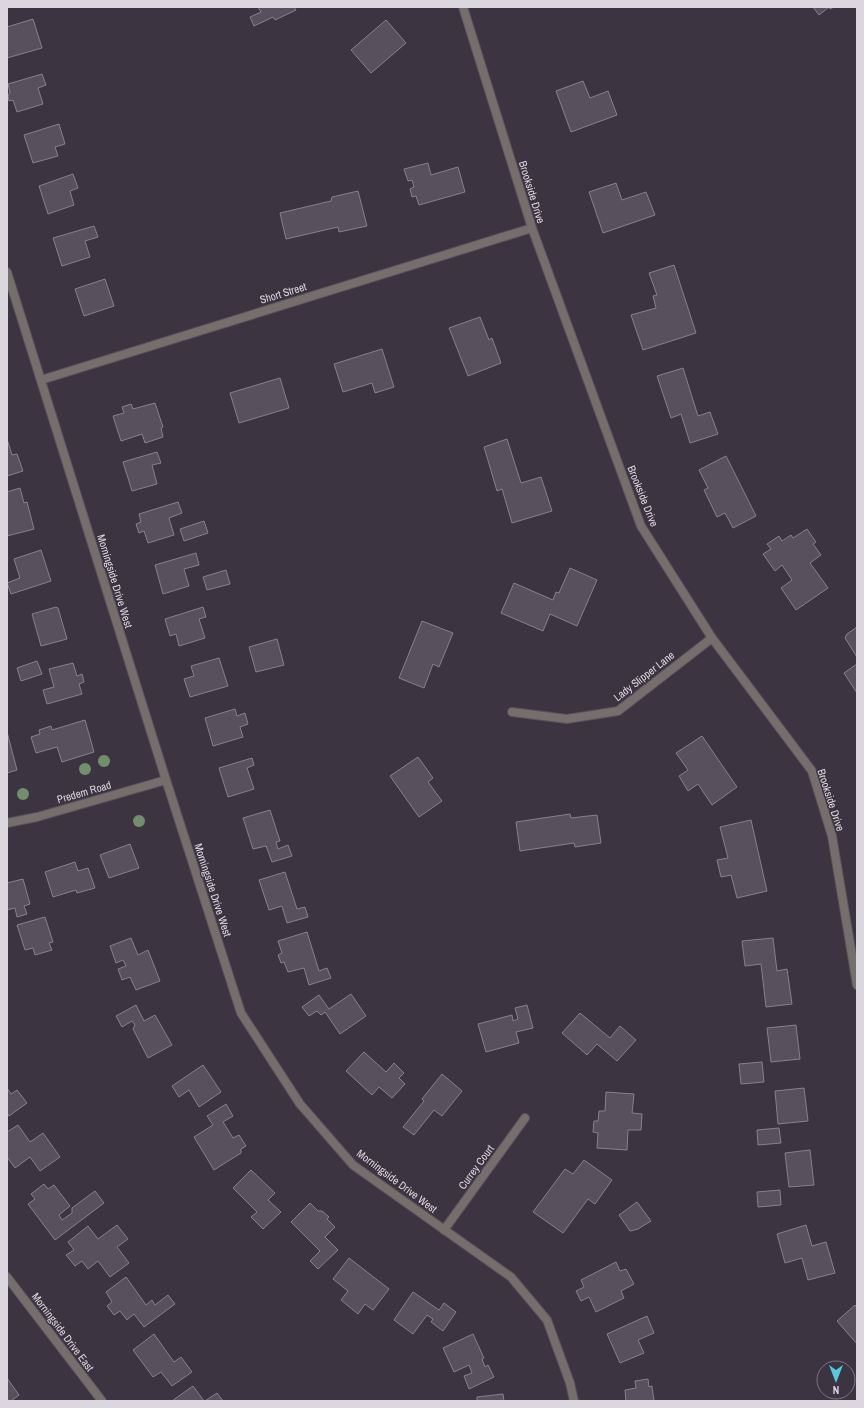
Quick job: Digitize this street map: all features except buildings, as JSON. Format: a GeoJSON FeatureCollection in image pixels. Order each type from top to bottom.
{"type":"FeatureCollection","features":[{"type":"Feature","properties":{"kind":"street","name":"Brookside Drive"},"geometry":{"type":"LineString","coordinates":[[463,7],[532,228],[641,526],[712,638],[812,771],[832,836],[857,985]]}},
{"type":"Feature","properties":{"kind":"street","name":"Short Street"},"geometry":{"type":"LineString","coordinates":[[41,380],[532,228]]}},
{"type":"Feature","properties":{"kind":"street","name":"Morningside Drive West"},"geometry":{"type":"LineString","coordinates":[[7,272],[166,780],[241,1013],[300,1104],[353,1165],[511,1277],[547,1320],[570,1383],[574,1401]]}},
{"type":"Feature","properties":{"kind":"street","name":"Lady Slipper Lane"},"geometry":{"type":"LineString","coordinates":[[512,712],[567,720],[618,711],[712,638]]}},
{"type":"Feature","properties":{"kind":"street","name":"Predem Road"},"geometry":{"type":"LineString","coordinates":[[7,823],[37,817],[166,780]]}},
{"type":"Feature","properties":{"kind":"street","name":"Currey Court"},"geometry":{"type":"LineString","coordinates":[[444,1230],[525,1118]]}},
{"type":"Feature","properties":{"kind":"street","name":"Morningside Drive East"},"geometry":{"type":"LineString","coordinates":[[7,1277],[102,1401]]}}]}
